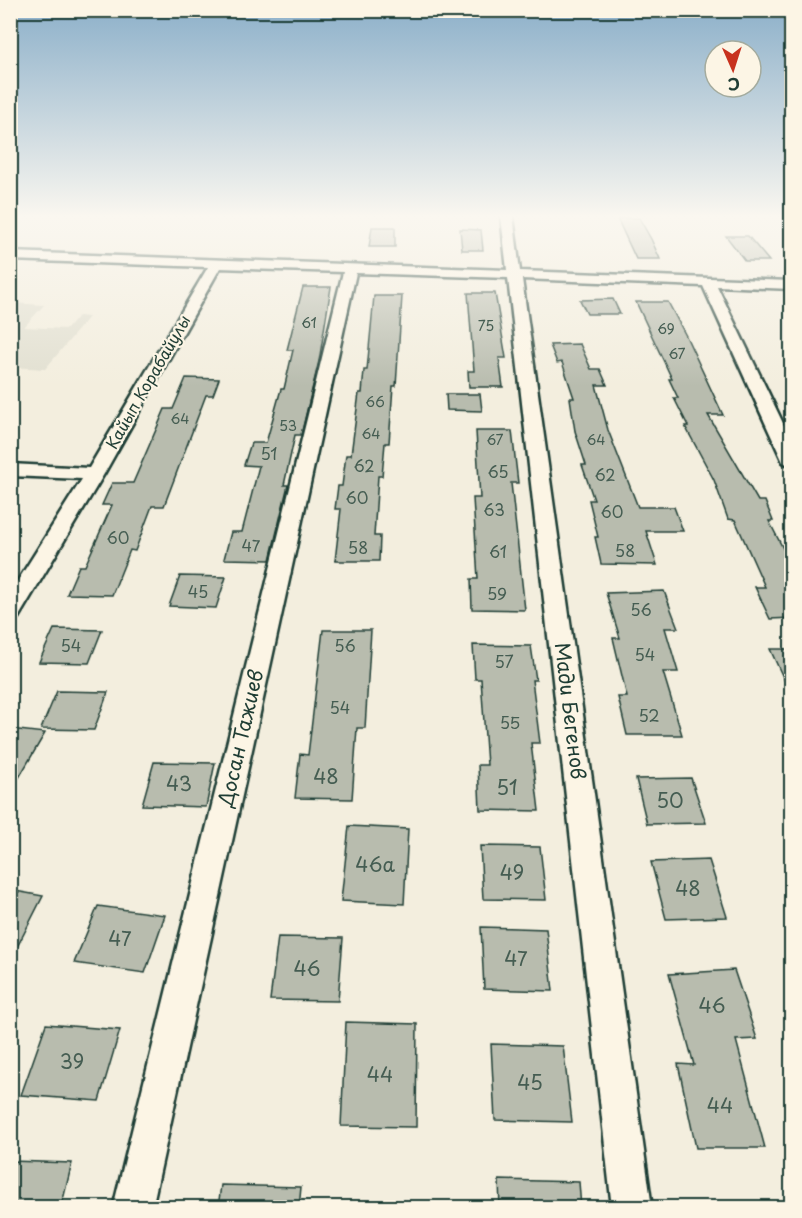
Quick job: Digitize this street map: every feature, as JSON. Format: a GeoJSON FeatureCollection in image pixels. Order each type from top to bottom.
{"type":"FeatureCollection","features":[{"type":"Feature","properties":{"kind":"street","name":"Кайып Корабайулы"},"geometry":{"type":"LineString","coordinates":[[10,612],[96,474],[211,273]]}},
{"type":"Feature","properties":{"kind":"street","name":"Досан Тажиев"},"geometry":{"type":"LineString","coordinates":[[132,1208],[349,273]]}},
{"type":"Feature","properties":{"kind":"street"},"geometry":{"type":"LineString","coordinates":[[456,273],[792,285]]}},
{"type":"Feature","properties":{"kind":"street","name":"Мади Бегенов"},"geometry":{"type":"LineString","coordinates":[[515,275],[632,1208]]}},
{"type":"Feature","properties":{"kind":"street"},"geometry":{"type":"LineString","coordinates":[[708,282],[792,462]]}},
{"type":"Feature","properties":{"kind":"street"},"geometry":{"type":"LineString","coordinates":[[10,470],[96,474]]}},
{"type":"Feature","properties":{"kind":"shaded area"},"geometry":{"type":"Polygon","coordinates":[[[11,303],[44,305],[24,327],[67,329],[78,316],[89,317],[45,369],[11,367],[11,303]]]}},
{"type":"Feature","properties":{"kind":"building"},"geometry":{"type":"Polygon","coordinates":[[[303,287],[331,287],[319,361],[301,435],[295,435],[284,485],[288,485],[270,560],[224,559],[231,532],[242,532],[259,466],[244,465],[251,443],[266,443],[281,389],[284,389],[293,350],[287,350],[303,287]]]}},
{"type":"Feature","properties":{"kind":"building"},"geometry":{"type":"Polygon","coordinates":[[[468,293],[495,293],[506,358],[499,358],[503,387],[469,387],[468,371],[474,371],[468,293]]]}},
{"type":"Feature","properties":{"kind":"building"},"geometry":{"type":"Polygon","coordinates":[[[374,296],[402,296],[396,386],[393,386],[389,443],[385,443],[382,476],[378,476],[374,536],[380,536],[379,561],[335,561],[341,509],[335,509],[338,486],[342,486],[346,455],[351,455],[359,393],[362,393],[364,370],[367,370],[374,296]]]}},
{"type":"Feature","properties":{"kind":"building"},"geometry":{"type":"Polygon","coordinates":[[[613,299],[620,314],[587,314],[580,300],[613,299]]]}},
{"type":"Feature","properties":{"kind":"building"},"geometry":{"type":"Polygon","coordinates":[[[636,302],[668,302],[686,336],[723,415],[708,415],[758,501],[765,501],[773,521],[769,521],[792,566],[792,618],[770,619],[755,587],[765,587],[735,520],[728,519],[714,480],[685,426],[688,426],[674,398],[678,398],[669,379],[672,379],[636,302]]]}},
{"type":"Feature","properties":{"kind":"building"},"geometry":{"type":"Polygon","coordinates":[[[580,344],[591,369],[600,369],[607,385],[596,385],[608,430],[638,507],[674,507],[683,531],[646,531],[657,565],[601,564],[595,537],[598,537],[589,500],[594,500],[582,465],[586,465],[575,431],[570,398],[574,398],[562,362],[557,363],[550,345],[580,344]]]}},
{"type":"Feature","properties":{"kind":"building"},"geometry":{"type":"Polygon","coordinates":[[[186,378],[219,379],[213,395],[206,395],[164,506],[152,506],[135,551],[130,550],[112,595],[67,594],[79,566],[85,566],[112,505],[102,505],[112,483],[133,483],[165,409],[173,409],[186,378]]]}},
{"type":"Feature","properties":{"kind":"building"},"geometry":{"type":"Polygon","coordinates":[[[446,394],[480,394],[482,411],[447,410],[446,394]]]}},
{"type":"Feature","properties":{"kind":"building"},"geometry":{"type":"Polygon","coordinates":[[[476,431],[512,431],[518,483],[511,483],[525,610],[472,609],[471,579],[478,579],[473,498],[480,498],[476,431]]]}},
{"type":"Feature","properties":{"kind":"building"},"geometry":{"type":"Polygon","coordinates":[[[180,576],[226,577],[216,608],[169,606],[180,576]]]}},
{"type":"Feature","properties":{"kind":"building"},"geometry":{"type":"Polygon","coordinates":[[[664,591],[678,628],[665,628],[678,672],[663,672],[682,735],[627,735],[618,697],[627,697],[613,638],[620,638],[606,593],[664,591]]]}},
{"type":"Feature","properties":{"kind":"building"},"geometry":{"type":"Polygon","coordinates":[[[54,629],[102,630],[89,663],[39,662],[54,629]]]}},
{"type":"Feature","properties":{"kind":"building"},"geometry":{"type":"Polygon","coordinates":[[[323,630],[371,630],[365,728],[357,728],[352,799],[295,798],[300,754],[308,755],[323,630]]]}},
{"type":"Feature","properties":{"kind":"building"},"geometry":{"type":"Polygon","coordinates":[[[473,645],[531,646],[536,680],[532,680],[540,743],[531,743],[539,811],[480,810],[478,765],[487,765],[481,679],[475,679],[473,645]]]}},
{"type":"Feature","properties":{"kind":"building"},"geometry":{"type":"Polygon","coordinates":[[[770,649],[792,649],[792,697],[770,649]]]}},
{"type":"Feature","properties":{"kind":"building"},"geometry":{"type":"Polygon","coordinates":[[[57,691],[108,692],[94,730],[41,729],[57,691]]]}},
{"type":"Feature","properties":{"kind":"building"},"geometry":{"type":"Polygon","coordinates":[[[10,729],[45,733],[10,793],[10,729]]]}},
{"type":"Feature","properties":{"kind":"building"},"geometry":{"type":"Polygon","coordinates":[[[154,762],[215,763],[206,807],[142,805],[154,762]]]}},
{"type":"Feature","properties":{"kind":"building"},"geometry":{"type":"Polygon","coordinates":[[[691,778],[706,823],[647,824],[636,779],[691,778]]]}},
{"type":"Feature","properties":{"kind":"building"},"geometry":{"type":"Polygon","coordinates":[[[349,826],[408,829],[404,904],[341,901],[349,826]]]}},
{"type":"Feature","properties":{"kind":"building"},"geometry":{"type":"Polygon","coordinates":[[[480,846],[540,847],[546,900],[483,899],[480,846]]]}},
{"type":"Feature","properties":{"kind":"building"},"geometry":{"type":"Polygon","coordinates":[[[709,860],[727,917],[666,919],[651,862],[709,860]]]}},
{"type":"Feature","properties":{"kind":"building"},"geometry":{"type":"Polygon","coordinates":[[[10,890],[43,896],[10,961],[10,890]]]}},
{"type":"Feature","properties":{"kind":"building"},"geometry":{"type":"Polygon","coordinates":[[[98,906],[165,915],[145,973],[74,963],[98,906]]]}},
{"type":"Feature","properties":{"kind":"building"},"geometry":{"type":"Polygon","coordinates":[[[481,927],[546,929],[553,991],[484,989],[481,927]]]}},
{"type":"Feature","properties":{"kind":"building"},"geometry":{"type":"Polygon","coordinates":[[[278,937],[343,938],[338,1001],[270,1000],[278,937]]]}},
{"type":"Feature","properties":{"kind":"building"},"geometry":{"type":"Polygon","coordinates":[[[734,970],[757,1039],[736,1040],[765,1148],[696,1148],[678,1064],[694,1065],[669,974],[734,970]]]}},
{"type":"Feature","properties":{"kind":"building"},"geometry":{"type":"Polygon","coordinates":[[[346,1022],[417,1024],[416,1127],[341,1126],[346,1022]]]}},
{"type":"Feature","properties":{"kind":"building"},"geometry":{"type":"Polygon","coordinates":[[[46,1024],[120,1030],[99,1101],[21,1095],[46,1024]]]}},
{"type":"Feature","properties":{"kind":"building"},"geometry":{"type":"Polygon","coordinates":[[[491,1044],[563,1046],[572,1122],[495,1120],[491,1044]]]}},
{"type":"Feature","properties":{"kind":"building"},"geometry":{"type":"Polygon","coordinates":[[[10,1161],[72,1163],[61,1208],[10,1208],[10,1161]]]}},
{"type":"Feature","properties":{"kind":"building"},"geometry":{"type":"Polygon","coordinates":[[[499,1180],[579,1182],[581,1208],[500,1208],[499,1180]]]}},
{"type":"Feature","properties":{"kind":"building"},"geometry":{"type":"Polygon","coordinates":[[[221,1185],[301,1187],[299,1208],[218,1208],[221,1185]]]}}]}
